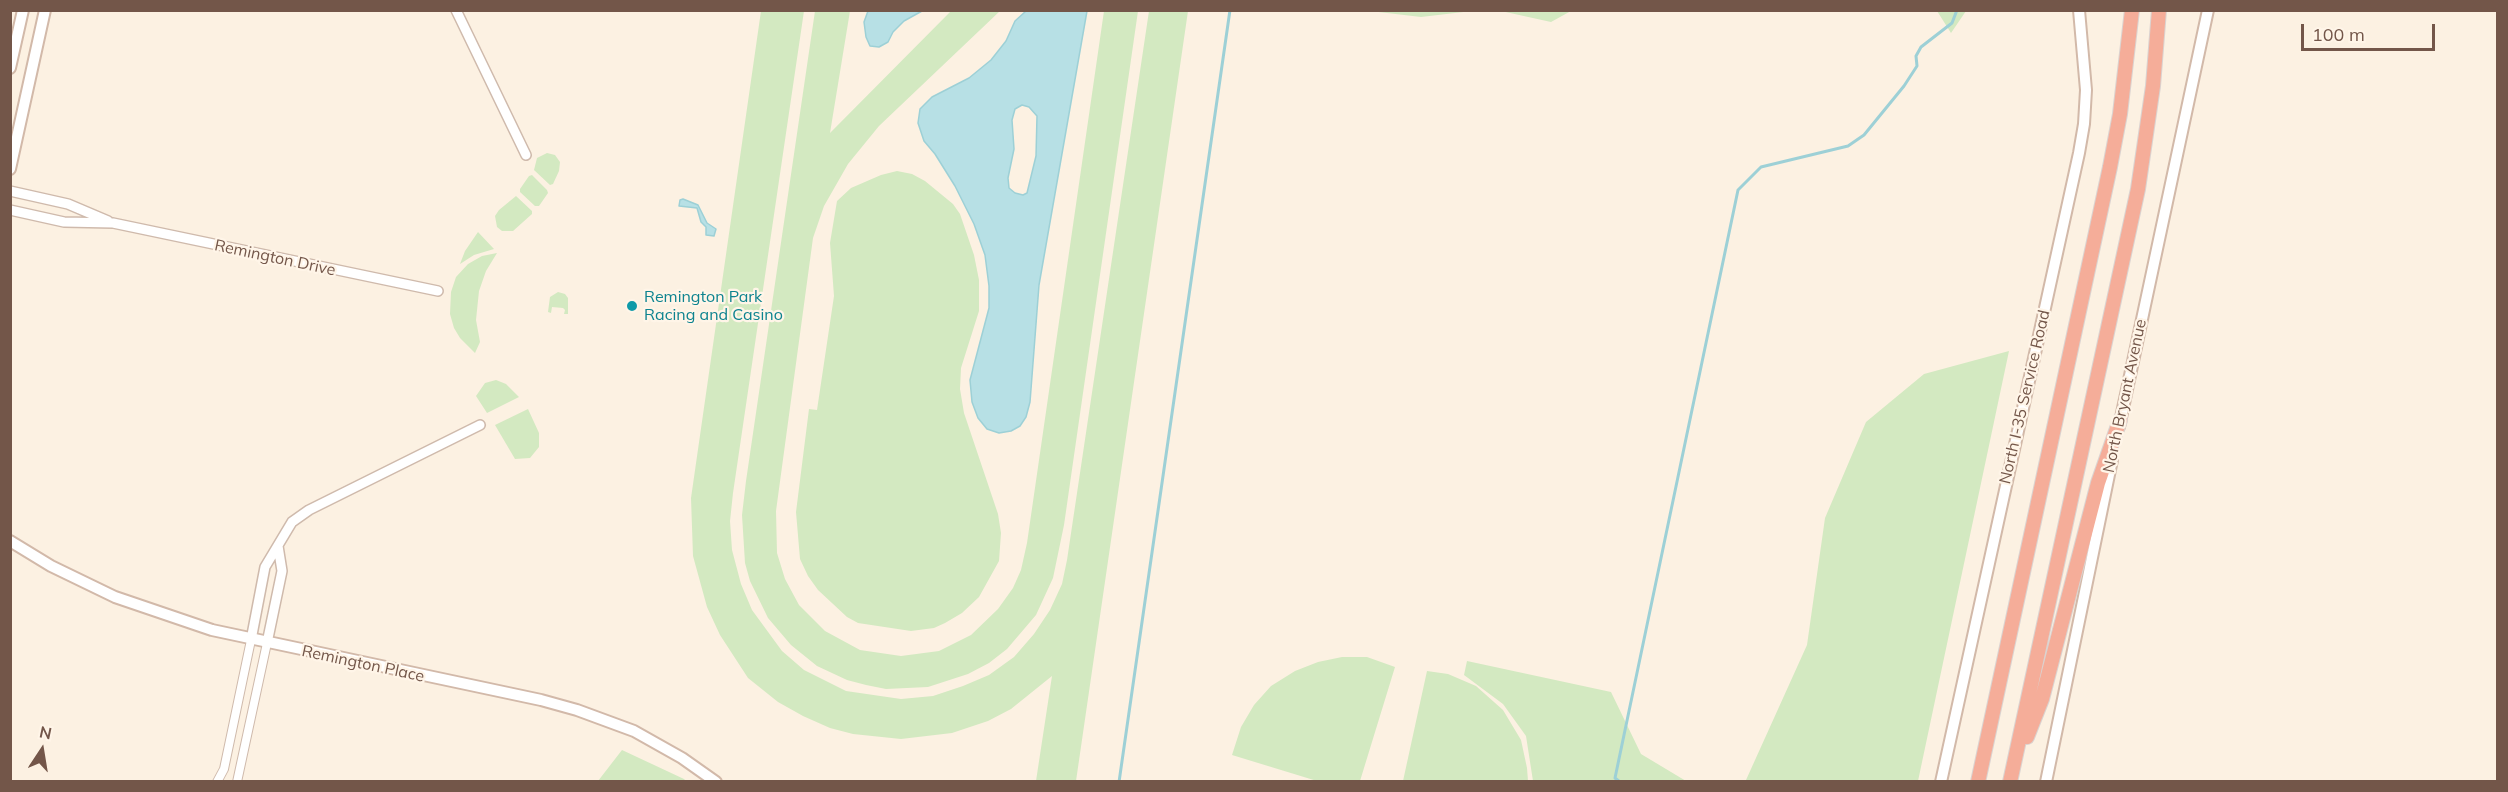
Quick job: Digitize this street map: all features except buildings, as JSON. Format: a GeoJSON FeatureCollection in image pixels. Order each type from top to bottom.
{"type":"FeatureCollection","features":[{"type":"Feature","properties":{"kind":"highway"},"geometry":{"type":"LineString","coordinates":[[1978,782],[2110,167],[2120,114],[2132,10]]}},
{"type":"Feature","properties":{"kind":"highway"},"geometry":{"type":"LineString","coordinates":[[2011,778],[2138,189],[2153,86],[2159,10]]}},
{"type":"Feature","properties":{"kind":"highway"},"geometry":{"type":"LineString","coordinates":[[2011,778],[2042,699],[2098,483],[2120,420]]}},
{"type":"Feature","properties":{"kind":"main road"},"geometry":{"type":"LineString","coordinates":[[10,68],[23,10]]}},
{"type":"Feature","properties":{"kind":"main road"},"geometry":{"type":"LineString","coordinates":[[10,169],[45,10]]}},
{"type":"Feature","properties":{"kind":"main road","name":"North I-35 Service Road"},"geometry":{"type":"LineString","coordinates":[[1941,782],[2079,153],[2086,90],[2079,10]]}},
{"type":"Feature","properties":{"kind":"main road","name":"North Bryant Avenue"},"geometry":{"type":"LineString","coordinates":[[2046,782],[2120,420],[2208,10]]}},
{"type":"Feature","properties":{"kind":"main road","name":"Remington Place"},"geometry":{"type":"LineString","coordinates":[[10,542],[115,597],[171,618],[251,640],[531,698],[577,710],[634,731],[682,758],[716,782]]}},
{"type":"Feature","properties":{"kind":"street"},"geometry":{"type":"LineString","coordinates":[[456,10],[526,155]]}},
{"type":"Feature","properties":{"kind":"street","name":"Remington Drive"},"geometry":{"type":"LineString","coordinates":[[10,192],[68,204],[113,223]]}},
{"type":"Feature","properties":{"kind":"street","name":"Remington Drive"},"geometry":{"type":"LineString","coordinates":[[10,210],[64,222],[113,223],[438,291]]}},
{"type":"Feature","properties":{"kind":"street"},"geometry":{"type":"LineString","coordinates":[[217,782],[224,769],[265,567],[286,529],[300,515],[480,425]]}},
{"type":"Feature","properties":{"kind":"street"},"geometry":{"type":"LineString","coordinates":[[237,782],[282,571],[278,546]]}},
{"type":"Feature","properties":{"kind":"green space"},"geometry":{"type":"Polygon","coordinates":[[[1571,10],[1551,22],[1501,11],[1571,10]]]}},
{"type":"Feature","properties":{"kind":"green space"},"geometry":{"type":"Polygon","coordinates":[[[761,11],[804,11],[733,493],[730,521],[732,550],[741,584],[752,610],[782,651],[804,670],[846,691],[901,699],[933,696],[989,675],[1014,657],[1034,634],[1050,610],[1062,584],[1149,11],[1188,11],[1076,781],[1036,781],[1052,676],[1011,709],[988,721],[952,733],[901,739],[853,734],[830,728],[803,716],[778,702],[748,678],[720,635],[707,607],[693,556],[691,498],[761,11]]]}},
{"type":"Feature","properties":{"kind":"green space"},"geometry":{"type":"Polygon","coordinates":[[[815,11],[850,11],[830,133],[951,11],[1000,11],[879,126],[848,164],[824,206],[813,238],[776,511],[777,553],[785,579],[799,605],[825,631],[860,650],[901,656],[939,651],[971,635],[998,609],[1013,588],[1021,570],[1027,543],[1104,11],[1138,11],[1064,525],[1053,578],[1036,615],[1007,649],[989,663],[968,674],[928,687],[886,689],[847,680],[817,666],[791,645],[768,618],[750,581],[745,563],[742,515],[746,481],[815,11]]]}},
{"type":"Feature","properties":{"kind":"green space"},"geometry":{"type":"Polygon","coordinates":[[[1370,11],[1472,11],[1421,17],[1370,11]]]}},
{"type":"Feature","properties":{"kind":"green space"},"geometry":{"type":"Polygon","coordinates":[[[1937,11],[1966,11],[1951,33],[1937,11]]]}},
{"type":"Feature","properties":{"kind":"green space"},"geometry":{"type":"Polygon","coordinates":[[[547,153],[555,155],[560,162],[559,171],[553,184],[550,185],[534,170],[537,158],[547,153]]]}},
{"type":"Feature","properties":{"kind":"green space"},"geometry":{"type":"Polygon","coordinates":[[[897,171],[912,174],[925,181],[953,204],[960,214],[974,255],[979,280],[979,311],[961,368],[960,389],[964,413],[998,514],[1001,533],[999,561],[979,597],[962,613],[945,623],[934,628],[911,631],[858,623],[847,617],[818,590],[800,559],[796,512],[809,409],[817,410],[834,296],[830,243],[837,201],[851,188],[897,171]]]}},
{"type":"Feature","properties":{"kind":"green space"},"geometry":{"type":"Polygon","coordinates":[[[532,175],[548,193],[539,206],[535,206],[520,192],[529,176],[532,175]]]}},
{"type":"Feature","properties":{"kind":"green space"},"geometry":{"type":"Polygon","coordinates":[[[516,196],[532,211],[532,214],[513,231],[502,231],[497,227],[495,216],[516,196]]]}},
{"type":"Feature","properties":{"kind":"green space"},"geometry":{"type":"Polygon","coordinates":[[[478,232],[494,249],[474,255],[460,264],[465,251],[478,232]]]}},
{"type":"Feature","properties":{"kind":"green space"},"geometry":{"type":"Polygon","coordinates":[[[497,253],[486,271],[479,291],[476,320],[480,342],[475,353],[460,338],[454,328],[450,314],[451,292],[456,277],[468,264],[482,256],[497,253]]]}},
{"type":"Feature","properties":{"kind":"green space"},"geometry":{"type":"Polygon","coordinates":[[[558,292],[565,294],[568,298],[568,314],[564,314],[563,308],[552,307],[551,313],[548,312],[550,297],[558,292]]]}},
{"type":"Feature","properties":{"kind":"green space"},"geometry":{"type":"Polygon","coordinates":[[[2009,351],[1918,781],[1739,781],[1746,780],[1807,645],[1825,518],[1866,422],[1924,374],[2009,351]]]}},
{"type":"Feature","properties":{"kind":"green space"},"geometry":{"type":"Polygon","coordinates":[[[496,380],[506,384],[519,397],[487,413],[476,396],[485,383],[496,380]]]}},
{"type":"Feature","properties":{"kind":"green space"},"geometry":{"type":"Polygon","coordinates":[[[528,409],[539,433],[539,447],[530,458],[515,459],[495,425],[528,409]]]}},
{"type":"Feature","properties":{"kind":"green space"},"geometry":{"type":"Polygon","coordinates":[[[1342,657],[1367,657],[1395,667],[1360,781],[1317,781],[1232,755],[1241,727],[1254,705],[1271,686],[1295,671],[1318,662],[1342,657]]]}},
{"type":"Feature","properties":{"kind":"green space"},"geometry":{"type":"Polygon","coordinates":[[[1467,661],[1611,692],[1641,754],[1686,781],[1533,781],[1526,736],[1503,704],[1464,675],[1467,661]]]}},
{"type":"Feature","properties":{"kind":"green space"},"geometry":{"type":"Polygon","coordinates":[[[1427,671],[1448,674],[1476,686],[1503,710],[1521,740],[1528,781],[1403,781],[1427,671]]]}},
{"type":"Feature","properties":{"kind":"green space"},"geometry":{"type":"Polygon","coordinates":[[[622,750],[684,779],[686,781],[598,781],[622,750]]]}},
{"type":"Feature","properties":{"kind":"water"},"geometry":{"type":"Polygon","coordinates":[[[868,10],[922,11],[904,21],[893,32],[888,42],[879,47],[870,46],[866,37],[864,22],[868,10]]]}},
{"type":"Feature","properties":{"kind":"water"},"geometry":{"type":"Polygon","coordinates":[[[1026,11],[1087,11],[1039,285],[1030,402],[1026,417],[1020,426],[1011,431],[999,433],[987,429],[978,418],[972,402],[970,380],[989,308],[985,255],[974,224],[955,186],[924,141],[918,123],[920,109],[932,97],[969,78],[991,60],[1006,41],[1015,21],[1026,11]],[[1022,105],[1015,109],[1012,120],[1014,149],[1008,178],[1009,188],[1023,195],[1027,193],[1036,156],[1037,116],[1029,107],[1022,105]]]}},
{"type":"Feature","properties":{"kind":"water"},"geometry":{"type":"Polygon","coordinates":[[[680,200],[698,205],[707,223],[716,229],[714,236],[706,235],[706,227],[701,222],[697,208],[679,206],[680,200]]]}},
{"type":"Feature","properties":{"kind":"waterway"},"geometry":{"type":"LineString","coordinates":[[1119,782],[1230,10]]}},
{"type":"Feature","properties":{"kind":"waterway"},"geometry":{"type":"LineString","coordinates":[[1620,782],[1615,778],[1738,190],[1761,167],[1848,146],[1864,135],[1904,86],[1917,66],[1916,56],[1921,47],[1952,23],[1957,10]]}},
{"type":"Feature","properties":{"kind":"place","name":"Remington Park Racing and Casino"},"geometry":{"type":"Point","coordinates":[632,306]}}]}
